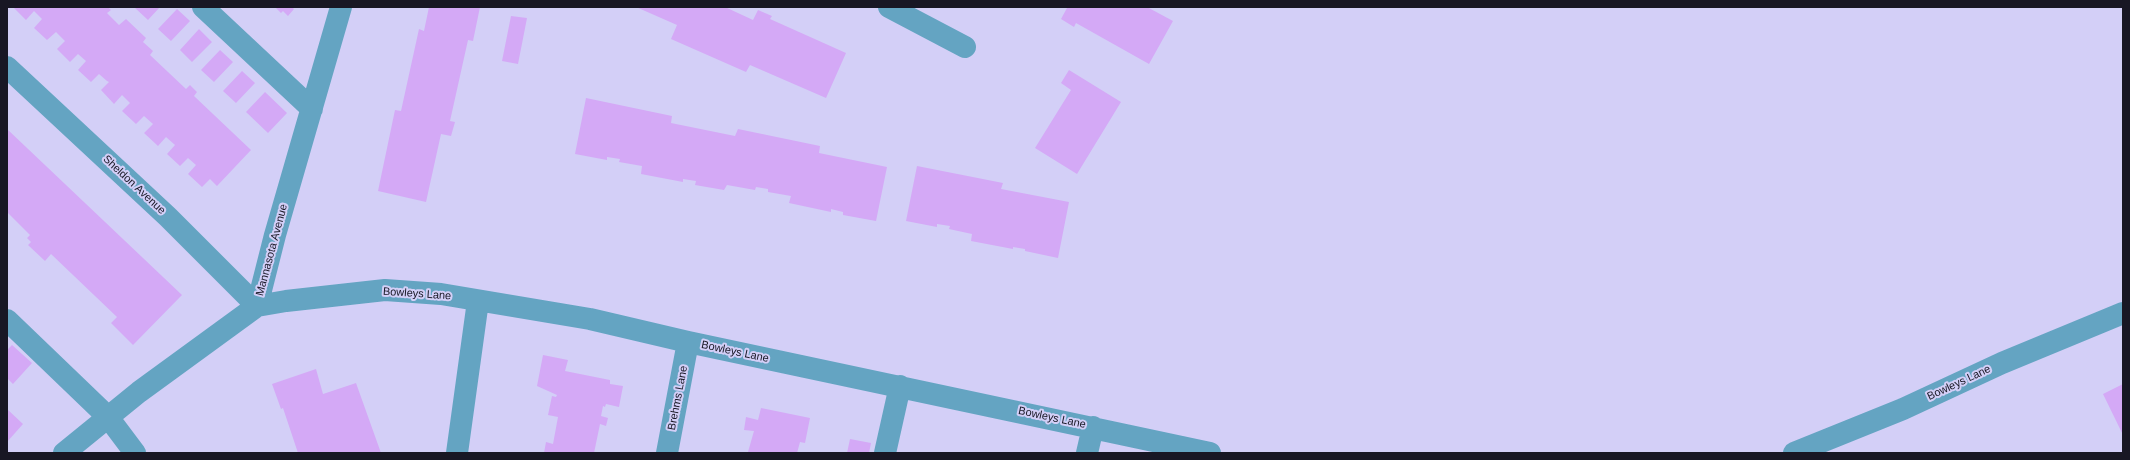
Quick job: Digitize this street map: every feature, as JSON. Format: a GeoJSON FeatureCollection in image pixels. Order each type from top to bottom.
{"type":"FeatureCollection","features":[{"type":"Feature","properties":{"kind":"street"},"geometry":{"type":"LineString","coordinates":[[203,7],[312,109]]}},
{"type":"Feature","properties":{"kind":"street","name":"Mannasota Avenue"},"geometry":{"type":"LineString","coordinates":[[64,453],[108,417],[257,306],[275,235],[341,7]]}},
{"type":"Feature","properties":{"kind":"street"},"geometry":{"type":"LineString","coordinates":[[889,7],[965,47]]}},
{"type":"Feature","properties":{"kind":"street","name":"Sheldon Avenue"},"geometry":{"type":"LineString","coordinates":[[7,67],[168,217],[257,306]]}},
{"type":"Feature","properties":{"kind":"street","name":"Bowleys Lane"},"geometry":{"type":"LineString","coordinates":[[257,306],[286,301],[385,290],[441,294],[478,301],[522,306],[590,319],[688,342],[1210,453]]}},
{"type":"Feature","properties":{"kind":"street"},"geometry":{"type":"LineString","coordinates":[[457,453],[478,301]]}},
{"type":"Feature","properties":{"kind":"street","name":"Bowleys Lane"},"geometry":{"type":"LineString","coordinates":[[1794,453],[1903,409],[2002,363],[2123,313]]}},
{"type":"Feature","properties":{"kind":"street"},"geometry":{"type":"LineString","coordinates":[[7,320],[108,417],[135,453]]}},
{"type":"Feature","properties":{"kind":"street","name":"Brehms Lane"},"geometry":{"type":"LineString","coordinates":[[668,453],[688,342]]}},
{"type":"Feature","properties":{"kind":"street"},"geometry":{"type":"LineString","coordinates":[[885,453],[900,386]]}},
{"type":"Feature","properties":{"kind":"street"},"geometry":{"type":"LineString","coordinates":[[1087,453],[1093,427]]}},
{"type":"Feature","properties":{"kind":"building"},"geometry":{"type":"Polygon","coordinates":[[[13,7],[108,7],[111,10],[107,13],[119,25],[126,19],[146,38],[143,42],[153,51],[150,55],[186,89],[190,85],[197,92],[194,96],[251,150],[217,186],[210,179],[202,187],[188,174],[196,165],[188,158],[180,166],[167,154],[175,145],[166,137],[158,146],[144,133],[153,124],[144,116],[136,124],[122,111],[130,103],[122,95],[114,104],[101,90],[109,82],[99,74],[91,82],[78,70],[86,61],[78,54],[70,62],[57,49],[65,41],[56,32],[47,40],[34,28],[42,19],[34,11],[26,20],[13,7]]]}},
{"type":"Feature","properties":{"kind":"building"},"geometry":{"type":"Polygon","coordinates":[[[134,7],[160,7],[148,20],[134,7]]]}},
{"type":"Feature","properties":{"kind":"building"},"geometry":{"type":"Polygon","coordinates":[[[275,7],[292,7],[294,9],[288,16],[283,11],[281,13],[275,7]]]}},
{"type":"Feature","properties":{"kind":"building"},"geometry":{"type":"Polygon","coordinates":[[[429,7],[480,7],[473,41],[468,40],[450,121],[455,122],[451,136],[441,134],[426,202],[378,191],[395,110],[401,111],[419,29],[424,31],[429,7]]]}},
{"type":"Feature","properties":{"kind":"building"},"geometry":{"type":"Polygon","coordinates":[[[636,7],[725,7],[753,20],[758,10],[772,16],[770,19],[846,53],[826,98],[750,65],[746,72],[671,39],[677,25],[636,7]]]}},
{"type":"Feature","properties":{"kind":"building"},"geometry":{"type":"Polygon","coordinates":[[[1065,7],[1147,7],[1173,21],[1149,64],[1076,23],[1074,27],[1061,19],[1067,8],[1065,7]]]}},
{"type":"Feature","properties":{"kind":"building"},"geometry":{"type":"Polygon","coordinates":[[[177,9],[190,21],[171,41],[158,29],[177,9]]]}},
{"type":"Feature","properties":{"kind":"building"},"geometry":{"type":"Polygon","coordinates":[[[511,16],[527,18],[518,64],[502,61],[511,16]]]}},
{"type":"Feature","properties":{"kind":"building"},"geometry":{"type":"Polygon","coordinates":[[[199,29],[212,42],[192,62],[180,50],[199,29]]]}},
{"type":"Feature","properties":{"kind":"building"},"geometry":{"type":"Polygon","coordinates":[[[220,50],[233,62],[214,82],[201,70],[220,50]]]}},
{"type":"Feature","properties":{"kind":"building"},"geometry":{"type":"Polygon","coordinates":[[[1069,70],[1121,102],[1077,174],[1035,148],[1071,90],[1061,83],[1069,70]]]}},
{"type":"Feature","properties":{"kind":"building"},"geometry":{"type":"Polygon","coordinates":[[[242,71],[255,83],[236,103],[223,91],[242,71]]]}},
{"type":"Feature","properties":{"kind":"building"},"geometry":{"type":"Polygon","coordinates":[[[265,92],[287,113],[268,133],[246,112],[265,92]]]}},
{"type":"Feature","properties":{"kind":"building"},"geometry":{"type":"Polygon","coordinates":[[[586,98],[672,116],[671,123],[735,136],[738,129],[820,146],[819,153],[887,167],[876,221],[843,215],[843,212],[831,209],[831,212],[789,203],[791,196],[768,192],[768,189],[756,187],[755,190],[727,185],[724,190],[695,185],[696,181],[683,179],[683,182],[641,174],[642,166],[619,162],[620,159],[607,157],[607,160],[575,154],[586,98]]]}},
{"type":"Feature","properties":{"kind":"building"},"geometry":{"type":"Polygon","coordinates":[[[7,129],[182,295],[133,345],[111,323],[117,317],[51,254],[45,261],[28,245],[31,242],[27,238],[30,235],[7,212],[7,129]]]}},
{"type":"Feature","properties":{"kind":"building"},"geometry":{"type":"Polygon","coordinates":[[[917,166],[1003,183],[1001,189],[1069,202],[1058,258],[1025,251],[1025,249],[1013,247],[1013,249],[971,241],[972,234],[949,229],[950,226],[937,224],[937,227],[906,221],[917,166]]]}},
{"type":"Feature","properties":{"kind":"building"},"geometry":{"type":"Polygon","coordinates":[[[12,345],[32,363],[13,384],[7,378],[7,350],[12,345]]]}},
{"type":"Feature","properties":{"kind":"building"},"geometry":{"type":"Polygon","coordinates":[[[543,355],[568,360],[565,371],[610,380],[610,384],[623,386],[619,407],[606,404],[605,407],[603,406],[601,416],[608,418],[606,426],[600,424],[594,453],[544,453],[546,442],[553,444],[558,417],[548,415],[552,396],[556,397],[557,395],[537,386],[543,355]]]}},
{"type":"Feature","properties":{"kind":"building"},"geometry":{"type":"Polygon","coordinates":[[[316,369],[323,394],[356,383],[381,453],[298,453],[283,408],[281,409],[272,384],[316,369]]]}},
{"type":"Feature","properties":{"kind":"building"},"geometry":{"type":"Polygon","coordinates":[[[2123,384],[2123,435],[2103,394],[2123,384]]]}},
{"type":"Feature","properties":{"kind":"building"},"geometry":{"type":"Polygon","coordinates":[[[761,408],[810,418],[805,443],[800,442],[797,453],[748,452],[754,431],[744,430],[746,417],[758,420],[761,408]]]}},
{"type":"Feature","properties":{"kind":"building"},"geometry":{"type":"Polygon","coordinates":[[[7,409],[23,424],[7,442],[7,409]]]}},
{"type":"Feature","properties":{"kind":"building"},"geometry":{"type":"Polygon","coordinates":[[[850,439],[871,443],[869,453],[847,453],[850,439]]]}}]}
